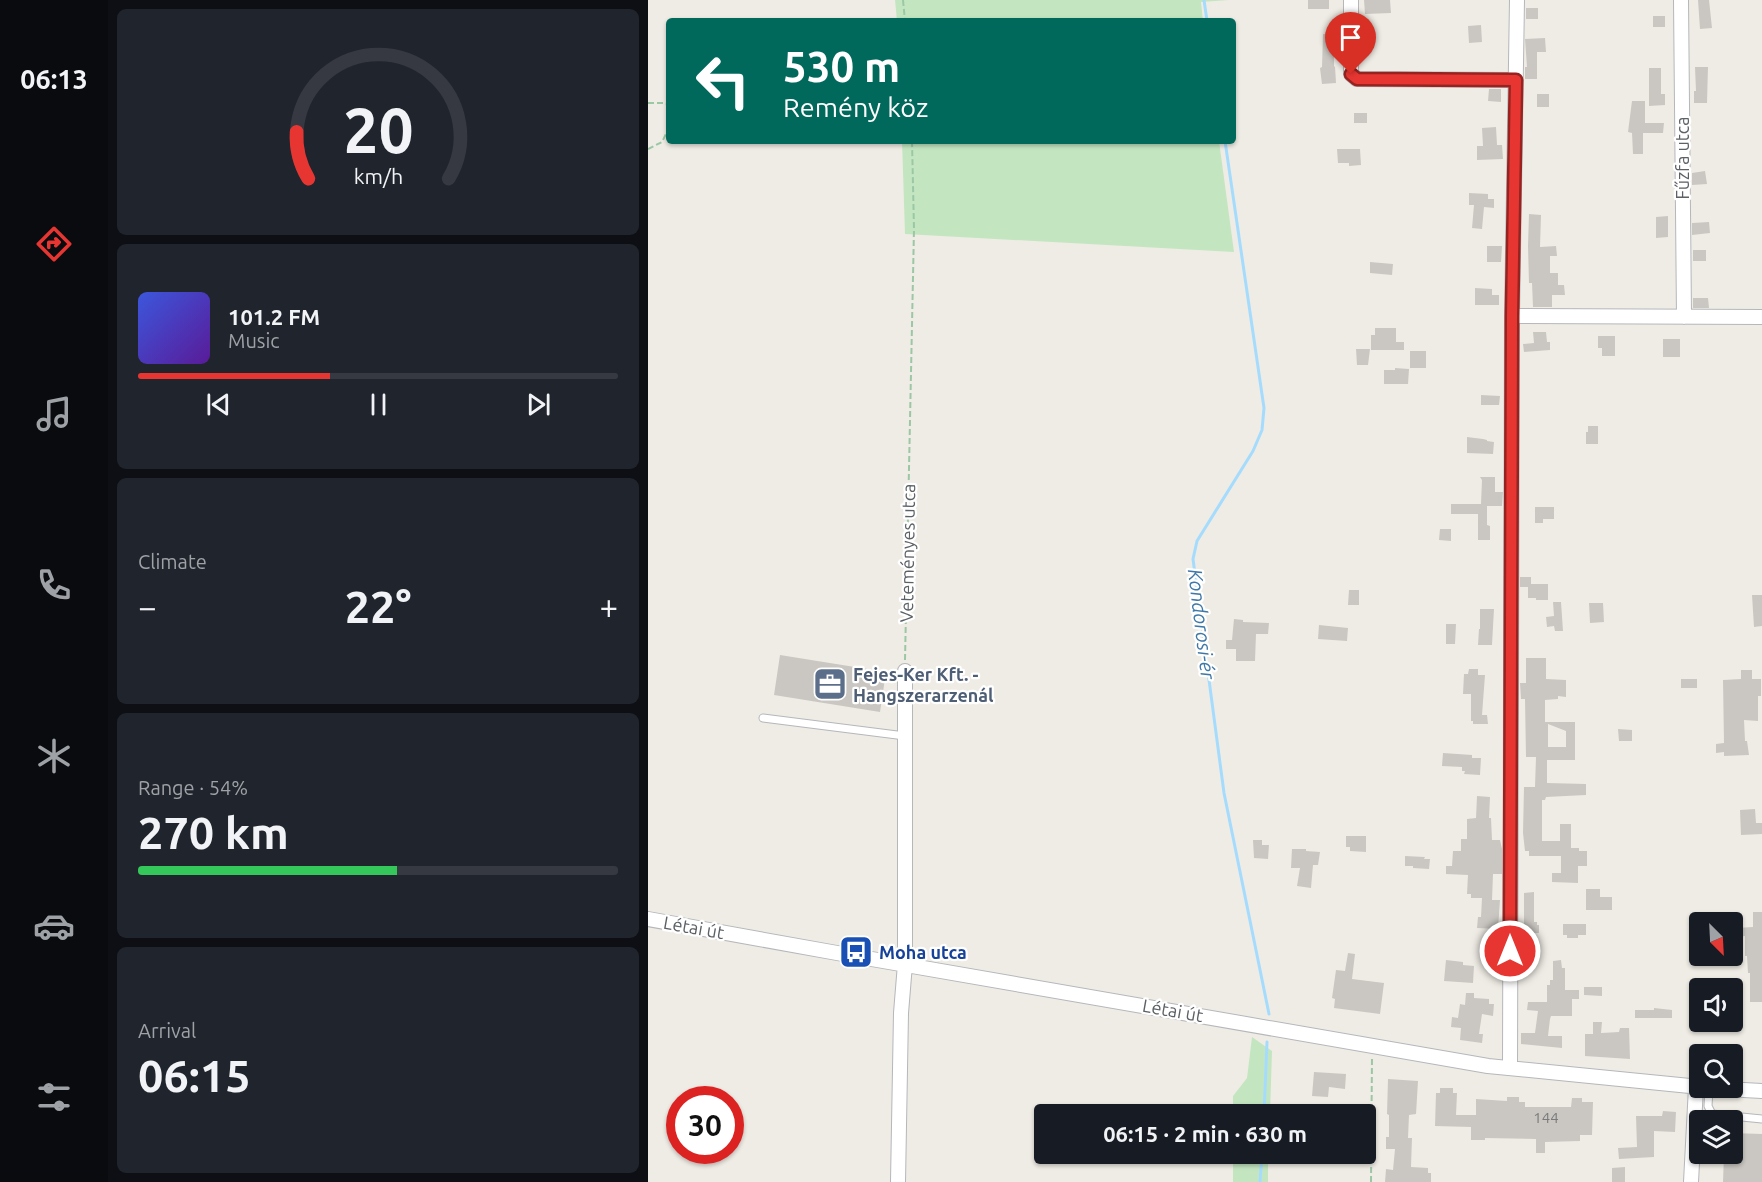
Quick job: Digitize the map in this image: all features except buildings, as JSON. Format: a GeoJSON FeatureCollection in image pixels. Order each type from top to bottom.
{"type":"FeatureCollection","features":[{"type":"Feature","properties":{"kind":"street"},"geometry":{"type":"LineString","coordinates":[[1351,0],[1351,74],[1357,79],[1516,80]]}},
{"type":"Feature","properties":{"kind":"street"},"geometry":{"type":"LineString","coordinates":[[1510,1068],[1512,316],[1517,0]]}},
{"type":"Feature","properties":{"kind":"street","name":"Fűzfa utca"},"geometry":{"type":"LineString","coordinates":[[1681,0],[1683,317]]}},
{"type":"Feature","properties":{"kind":"street"},"geometry":{"type":"LineString","coordinates":[[1512,316],[1762,317]]}},
{"type":"Feature","properties":{"kind":"street"},"geometry":{"type":"LineString","coordinates":[[898,1182],[901,1014],[905,964],[905,671]]}},
{"type":"Feature","properties":{"kind":"street","name":"Létai út"},"geometry":{"type":"LineString","coordinates":[[648,919],[1510,1068],[1689,1086]]}},
{"type":"Feature","properties":{"kind":"street","name":"Létai út"},"geometry":{"type":"LineString","coordinates":[[1743,1090],[1762,1091]]}},
{"type":"Feature","properties":{"kind":"street"},"geometry":{"type":"LineString","coordinates":[[1691,1182],[1702,1098]]}},
{"type":"Feature","properties":{"kind":"lane"},"geometry":{"type":"LineString","coordinates":[[763,718],[905,736]]}},
{"type":"Feature","properties":{"kind":"lane"},"geometry":{"type":"LineString","coordinates":[[1706,1098],[1712,1114],[1762,1119]]}},
{"type":"Feature","properties":{"kind":"path"},"geometry":{"type":"LineString","coordinates":[[903,0],[905,18]]}},
{"type":"Feature","properties":{"kind":"path"},"geometry":{"type":"LineString","coordinates":[[648,103],[666,104]]}},
{"type":"Feature","properties":{"kind":"path"},"geometry":{"type":"LineString","coordinates":[[648,149],[662,142],[666,134]]}},
{"type":"Feature","properties":{"kind":"path","name":"Veteményes utca"},"geometry":{"type":"LineString","coordinates":[[905,671],[913,241],[912,144]]}},
{"type":"Feature","properties":{"kind":"path"},"geometry":{"type":"LineString","coordinates":[[1371,1182],[1372,1045]]}},
{"type":"Feature","properties":{"kind":"green space"},"geometry":{"type":"Polygon","coordinates":[[[895,0],[1229,0],[1201,2],[1203,18],[897,18],[895,0]]]}},
{"type":"Feature","properties":{"kind":"green space"},"geometry":{"type":"Polygon","coordinates":[[[902,144],[1219,144],[1234,252],[905,234],[902,144]]]}},
{"type":"Feature","properties":{"kind":"green space"},"geometry":{"type":"Polygon","coordinates":[[[1252,1037],[1272,1051],[1270,1104],[1233,1104],[1233,1096],[1247,1078],[1252,1037]]]}},
{"type":"Feature","properties":{"kind":"green space"},"geometry":{"type":"Polygon","coordinates":[[[1233,1164],[1268,1164],[1268,1182],[1233,1182],[1233,1164]]]}},
{"type":"Feature","properties":{"kind":"waterway","name":"Kondorosi-ér"},"geometry":{"type":"LineString","coordinates":[[1204,0],[1207,18]]}},
{"type":"Feature","properties":{"kind":"waterway","name":"Kondorosi-ér"},"geometry":{"type":"LineString","coordinates":[[1225,144],[1264,408],[1262,430],[1253,451],[1197,541],[1193,559],[1224,793],[1269,1014]]}},
{"type":"Feature","properties":{"kind":"waterway","name":"Kondorosi-ér"},"geometry":{"type":"LineString","coordinates":[[1264,1104],[1267,1042]]}},
{"type":"Feature","properties":{"kind":"waterway","name":"Kondorosi-ér"},"geometry":{"type":"LineString","coordinates":[[1260,1182],[1261,1164]]}},
{"type":"Feature","properties":{"kind":"place","name":"Fejes-Ker Kft. - Hangszerarzenál"},"geometry":{"type":"Point","coordinates":[830,684]}},
{"type":"Feature","properties":{"kind":"place","name":"Moha utca"},"geometry":{"type":"Point","coordinates":[856,952]}},
{"type":"Feature","properties":{"kind":"route"},"geometry":{"type":"LineString","coordinates":[[1351,74],[1357,79],[1516,80],[1512,316],[1510,951]]}}]}
